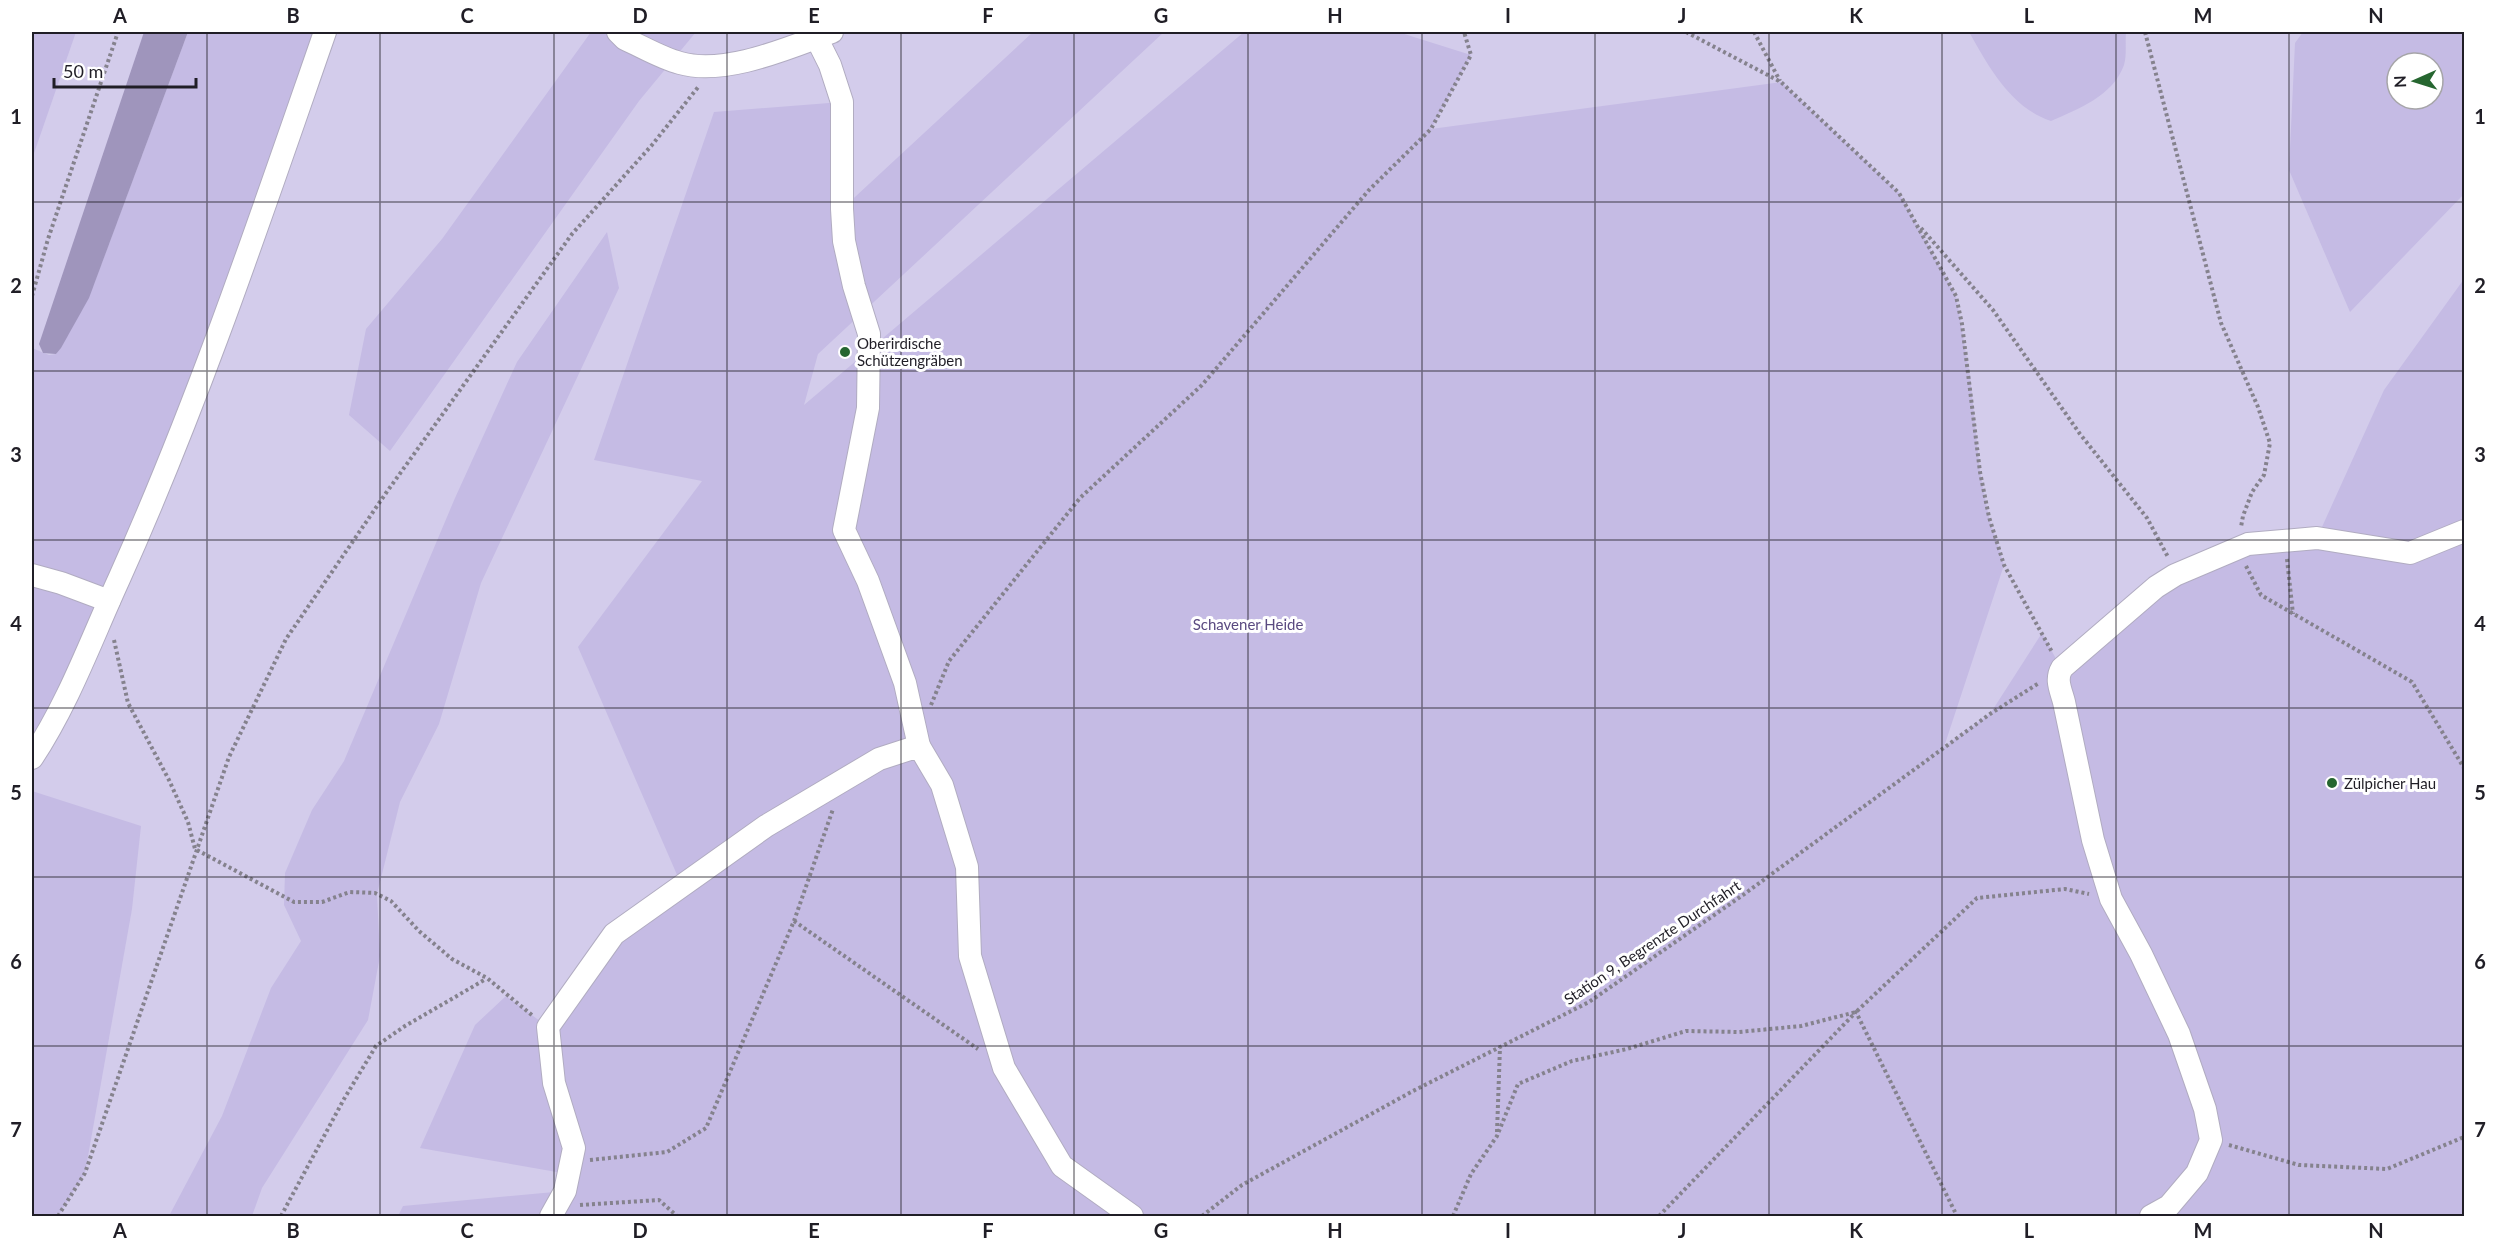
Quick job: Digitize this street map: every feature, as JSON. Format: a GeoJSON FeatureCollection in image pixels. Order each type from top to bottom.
{"type":"FeatureCollection","features":[{"type":"Feature","properties":{"kind":"lane"},"geometry":{"type":"LineString","coordinates":[[32,758],[46,736],[85,660],[160,488],[245,261],[325,32]]}},
{"type":"Feature","properties":{"kind":"lane"},"geometry":{"type":"LineString","coordinates":[[618,32],[625,39],[681,63],[715,67],[770,54],[824,34],[830,65],[842,102],[844,242],[854,286],[869,334],[868,408],[844,530],[868,581],[905,683],[919,746],[942,785],[967,867],[970,956],[1004,1068],[1062,1166],[1132,1216]]}},
{"type":"Feature","properties":{"kind":"lane"},"geometry":{"type":"LineString","coordinates":[[2151,1216],[2169,1206],[2197,1173],[2211,1140],[2205,1109],[2179,1034],[2141,954],[2111,899],[2093,840],[2058,682],[2062,668],[2156,587],[2175,574],[2248,544],[2317,538],[2410,553],[2464,531]]}},
{"type":"Feature","properties":{"kind":"lane"},"geometry":{"type":"LineString","coordinates":[[32,575],[109,601]]}},
{"type":"Feature","properties":{"kind":"lane"},"geometry":{"type":"LineString","coordinates":[[551,1216],[567,1183],[574,1148],[554,1083],[548,1027],[614,934],[766,826],[879,759],[919,746]]}},
{"type":"Feature","properties":{"kind":"path"},"geometry":{"type":"LineString","coordinates":[[32,296],[48,239],[118,32]]}},
{"type":"Feature","properties":{"kind":"path"},"geometry":{"type":"LineString","coordinates":[[928,713],[949,661],[1080,498],[1202,385],[1369,190],[1431,129],[1471,55],[1464,32]]}},
{"type":"Feature","properties":{"kind":"path"},"geometry":{"type":"LineString","coordinates":[[1686,32],[1781,82],[1899,193],[1956,296],[1970,376],[1980,472],[1989,518],[2004,564],[2062,668]]}},
{"type":"Feature","properties":{"kind":"path"},"geometry":{"type":"LineString","coordinates":[[1754,32],[1781,82]]}},
{"type":"Feature","properties":{"kind":"path"},"geometry":{"type":"LineString","coordinates":[[2145,32],[2221,323],[2258,407],[2270,443],[2264,476],[2252,492],[2243,516],[2238,548],[2261,595],[2412,682],[2464,768]]}},
{"type":"Feature","properties":{"kind":"path"},"geometry":{"type":"LineString","coordinates":[[58,1216],[85,1173],[195,849],[229,757],[286,639],[386,493],[572,234],[652,145],[715,67]]}},
{"type":"Feature","properties":{"kind":"path"},"geometry":{"type":"LineString","coordinates":[[1916,222],[1993,310],[2080,434],[2147,518],[2175,574]]}},
{"type":"Feature","properties":{"kind":"path"},"geometry":{"type":"LineString","coordinates":[[2287,539],[2287,572],[2293,614]]}},
{"type":"Feature","properties":{"kind":"path"},"geometry":{"type":"LineString","coordinates":[[109,601],[117,662],[128,703],[169,780],[188,822],[195,849],[294,902],[322,902],[350,892],[375,893],[391,901],[419,931],[452,959],[487,978],[548,1027]]}},
{"type":"Feature","properties":{"kind":"path","name":"Station 9, Begrenzte Durchfahrt"},"geometry":{"type":"LineString","coordinates":[[1202,1216],[1242,1185],[1413,1091],[1589,1002],[1743,895],[1990,714],[2062,668]]}},
{"type":"Feature","properties":{"kind":"path"},"geometry":{"type":"LineString","coordinates":[[677,1216],[659,1200],[576,1205],[567,1183],[590,1160],[667,1152],[706,1128],[794,921],[844,780]]}},
{"type":"Feature","properties":{"kind":"path"},"geometry":{"type":"LineString","coordinates":[[1659,1216],[1856,1012],[1977,898],[2065,890],[2111,899]]}},
{"type":"Feature","properties":{"kind":"path"},"geometry":{"type":"LineString","coordinates":[[794,921],[1004,1068]]}},
{"type":"Feature","properties":{"kind":"path"},"geometry":{"type":"LineString","coordinates":[[281,1216],[344,1098],[376,1046],[405,1026],[487,978]]}},
{"type":"Feature","properties":{"kind":"path"},"geometry":{"type":"LineString","coordinates":[[1453,1216],[1471,1174],[1497,1136],[1518,1084],[1572,1061],[1627,1049],[1686,1031],[1739,1032],[1801,1026],[1856,1012]]}},
{"type":"Feature","properties":{"kind":"path"},"geometry":{"type":"LineString","coordinates":[[1856,1012],[1957,1216]]}},
{"type":"Feature","properties":{"kind":"path"},"geometry":{"type":"LineString","coordinates":[[1497,1136],[1500,1047]]}},
{"type":"Feature","properties":{"kind":"path"},"geometry":{"type":"LineString","coordinates":[[2211,1140],[2299,1165],[2387,1169],[2464,1137]]}},
{"type":"Feature","properties":{"kind":"green space","name":"Schavener Heide"},"geometry":{"type":"Polygon","coordinates":[[[32,32],[2464,32],[2464,1216],[32,1216],[32,32]]]}},
{"type":"Feature","properties":{"kind":"green space"},"geometry":{"type":"Polygon","coordinates":[[[32,32],[76,32],[32,159],[32,32]]]}},
{"type":"Feature","properties":{"kind":"green space"},"geometry":{"type":"Polygon","coordinates":[[[188,32],[325,32],[245,261],[46,736],[32,735],[32,348],[49,355],[56,354],[95,281],[188,32]]]}},
{"type":"Feature","properties":{"kind":"green space"},"geometry":{"type":"Polygon","coordinates":[[[591,32],[696,32],[639,101],[390,451],[349,415],[366,329],[442,239],[591,32]]]}},
{"type":"Feature","properties":{"kind":"green space","name":"Schavener Heide"},"geometry":{"type":"Polygon","coordinates":[[[1033,32],[1164,32],[818,354],[804,405],[1244,32],[1398,32],[1471,55],[1431,129],[1781,82],[1899,193],[1956,296],[1970,376],[1980,472],[1989,518],[2004,565],[1944,747],[1990,714],[2042,633],[2061,668],[2175,575],[2317,538],[2384,390],[2464,279],[2464,1216],[398,1216],[403,1206],[565,1191],[568,1174],[420,1148],[475,1025],[506,996],[548,1027],[614,934],[681,884],[578,647],[702,481],[594,460],[714,112],[842,102],[842,209],[1033,32]]]}},
{"type":"Feature","properties":{"kind":"green space"},"geometry":{"type":"Polygon","coordinates":[[[1969,32],[2126,32],[2125,61],[2119,76],[2103,93],[2083,106],[2051,121],[2024,107],[2002,85],[1969,32]]]}},
{"type":"Feature","properties":{"kind":"green space"},"geometry":{"type":"Polygon","coordinates":[[[2303,32],[2464,32],[2464,194],[2350,312],[2289,170],[2295,43],[2303,32]]]}},
{"type":"Feature","properties":{"kind":"green space"},"geometry":{"type":"Polygon","coordinates":[[[607,232],[619,288],[481,583],[439,724],[400,802],[377,894],[380,956],[368,1020],[262,1188],[252,1216],[169,1216],[222,1116],[271,988],[301,941],[284,905],[285,873],[312,810],[344,761],[455,498],[517,362],[607,232]]]}},
{"type":"Feature","properties":{"kind":"green space"},"geometry":{"type":"Polygon","coordinates":[[[32,791],[141,826],[132,909],[85,1173],[58,1216],[32,1216],[32,791]]]}},
{"type":"Feature","properties":{"kind":"shaded area"},"geometry":{"type":"Polygon","coordinates":[[[144,32],[188,32],[89,298],[56,354],[43,353],[39,344],[144,32]]]}},
{"type":"Feature","properties":{"kind":"place","name":"Oberirdische Schützengräben"},"geometry":{"type":"Point","coordinates":[845,352]}},
{"type":"Feature","properties":{"kind":"place","name":"Zülpicher Hau"},"geometry":{"type":"Point","coordinates":[2332,783]}}]}
